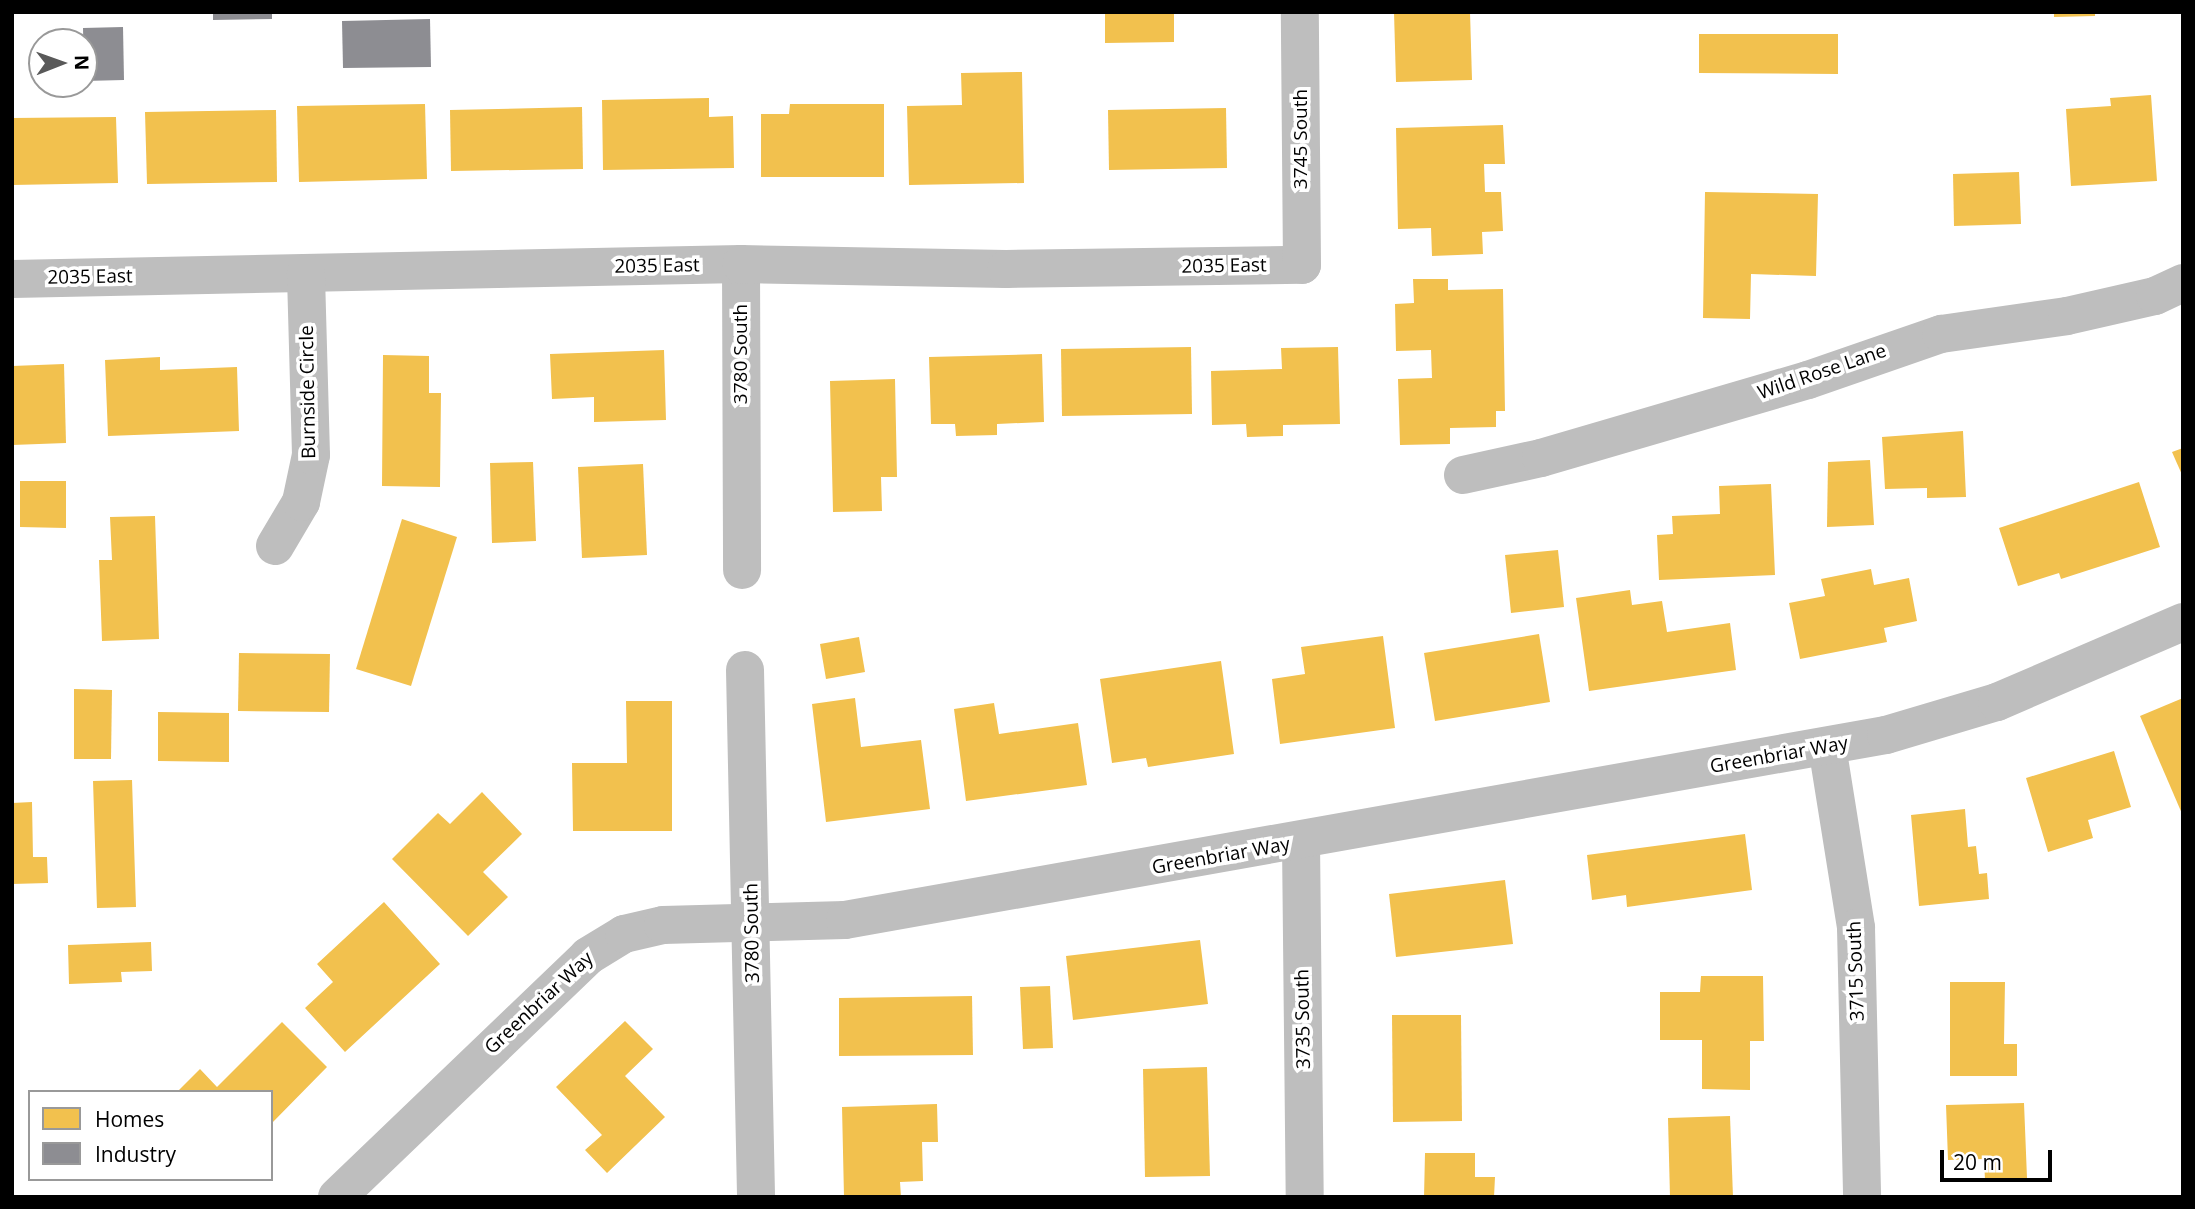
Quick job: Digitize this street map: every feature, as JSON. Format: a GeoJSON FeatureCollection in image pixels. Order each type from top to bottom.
{"type":"FeatureCollection","features":[{"type":"Feature","properties":{"kind":"street","name":"3745 South"},"geometry":{"type":"LineString","coordinates":[[1300,12],[1302,265]]}},
{"type":"Feature","properties":{"kind":"street","name":"2035 East"},"geometry":{"type":"LineString","coordinates":[[12,279],[741,264],[1006,269],[1302,265]]}},
{"type":"Feature","properties":{"kind":"street","name":"3780 South"},"geometry":{"type":"LineString","coordinates":[[741,264],[742,570]]}},
{"type":"Feature","properties":{"kind":"street","name":"Burnside Circle"},"geometry":{"type":"LineString","coordinates":[[275,546],[301,502],[311,456],[306,273]]}},
{"type":"Feature","properties":{"kind":"street","name":"Wild Rose Lane"},"geometry":{"type":"LineString","coordinates":[[1463,475],[1541,458],[1808,380],[1941,334],[2067,316],[2155,296],[2183,283]]}},
{"type":"Feature","properties":{"kind":"street","name":"Greenbriar Way"},"geometry":{"type":"LineString","coordinates":[[337,1197],[605,943],[643,928],[845,920],[1301,842],[1886,736],[1997,702],[2183,622]]}},
{"type":"Feature","properties":{"kind":"street","name":"3780 South"},"geometry":{"type":"LineString","coordinates":[[745,670],[753,923],[756,1197]]}},
{"type":"Feature","properties":{"kind":"street","name":"3715 South"},"geometry":{"type":"LineString","coordinates":[[1827,746],[1856,928],[1862,1197]]}},
{"type":"Feature","properties":{"kind":"street","name":"3735 South"},"geometry":{"type":"LineString","coordinates":[[1301,842],[1305,1197]]}},
{"type":"Feature","properties":{"kind":"building: Homes"},"geometry":{"type":"Polygon","coordinates":[[[1105,12],[1174,12],[1174,42],[1105,43],[1105,12]]]}},
{"type":"Feature","properties":{"kind":"building: Homes"},"geometry":{"type":"Polygon","coordinates":[[[1394,12],[1470,12],[1472,80],[1396,82],[1394,12]]]}},
{"type":"Feature","properties":{"kind":"building: Homes"},"geometry":{"type":"Polygon","coordinates":[[[2054,12],[2095,12],[2095,16],[2054,17],[2054,12]]]}},
{"type":"Feature","properties":{"kind":"building: Homes"},"geometry":{"type":"Polygon","coordinates":[[[1699,34],[1838,34],[1838,74],[1699,73],[1699,34]]]}},
{"type":"Feature","properties":{"kind":"building: Homes"},"geometry":{"type":"Polygon","coordinates":[[[1022,72],[1024,183],[909,185],[907,106],[962,105],[961,73],[1022,72]]]}},
{"type":"Feature","properties":{"kind":"building: Homes"},"geometry":{"type":"Polygon","coordinates":[[[2151,95],[2157,181],[2071,186],[2066,109],[2111,106],[2110,98],[2151,95]]]}},
{"type":"Feature","properties":{"kind":"building: Homes"},"geometry":{"type":"Polygon","coordinates":[[[709,98],[709,117],[733,116],[734,168],[603,170],[602,100],[709,98]]]}},
{"type":"Feature","properties":{"kind":"building: Homes"},"geometry":{"type":"Polygon","coordinates":[[[425,104],[427,179],[299,182],[297,106],[425,104]]]}},
{"type":"Feature","properties":{"kind":"building: Homes"},"geometry":{"type":"Polygon","coordinates":[[[790,104],[884,104],[884,177],[761,177],[761,114],[789,114],[790,104]]]}},
{"type":"Feature","properties":{"kind":"building: Homes"},"geometry":{"type":"Polygon","coordinates":[[[582,107],[583,169],[451,171],[450,110],[582,107]]]}},
{"type":"Feature","properties":{"kind":"building: Homes"},"geometry":{"type":"Polygon","coordinates":[[[1226,108],[1227,168],[1109,170],[1108,110],[1226,108]]]}},
{"type":"Feature","properties":{"kind":"building: Homes"},"geometry":{"type":"Polygon","coordinates":[[[276,110],[277,182],[147,184],[145,112],[276,110]]]}},
{"type":"Feature","properties":{"kind":"building: Homes"},"geometry":{"type":"Polygon","coordinates":[[[116,117],[118,183],[12,185],[12,118],[116,117]]]}},
{"type":"Feature","properties":{"kind":"building: Homes"},"geometry":{"type":"Polygon","coordinates":[[[1503,125],[1505,164],[1484,164],[1485,192],[1501,192],[1503,231],[1482,232],[1483,254],[1432,256],[1431,228],[1398,229],[1396,128],[1503,125]]]}},
{"type":"Feature","properties":{"kind":"building: Homes"},"geometry":{"type":"Polygon","coordinates":[[[2019,172],[2021,224],[1954,226],[1953,174],[2019,172]]]}},
{"type":"Feature","properties":{"kind":"building: Homes"},"geometry":{"type":"Polygon","coordinates":[[[1705,192],[1818,194],[1816,276],[1751,274],[1750,319],[1703,318],[1705,192]]]}},
{"type":"Feature","properties":{"kind":"building: Homes"},"geometry":{"type":"Polygon","coordinates":[[[1413,279],[1448,279],[1448,290],[1503,289],[1505,411],[1496,411],[1496,427],[1450,428],[1450,444],[1400,445],[1398,379],[1432,378],[1431,350],[1396,351],[1395,304],[1414,303],[1413,279]]]}},
{"type":"Feature","properties":{"kind":"building: Homes"},"geometry":{"type":"Polygon","coordinates":[[[1191,347],[1192,414],[1062,416],[1061,349],[1191,347]]]}},
{"type":"Feature","properties":{"kind":"building: Homes"},"geometry":{"type":"Polygon","coordinates":[[[1338,347],[1340,424],[1283,425],[1283,436],[1247,437],[1246,424],[1212,425],[1211,371],[1282,369],[1281,348],[1338,347]]]}},
{"type":"Feature","properties":{"kind":"building: Homes"},"geometry":{"type":"Polygon","coordinates":[[[664,350],[666,420],[594,422],[594,397],[552,399],[550,354],[664,350]]]}},
{"type":"Feature","properties":{"kind":"building: Homes"},"geometry":{"type":"Polygon","coordinates":[[[1042,354],[1044,422],[997,424],[997,435],[956,436],[955,424],[931,424],[929,357],[1042,354]]]}},
{"type":"Feature","properties":{"kind":"building: Homes"},"geometry":{"type":"Polygon","coordinates":[[[383,355],[429,356],[429,393],[441,393],[440,487],[382,486],[383,355]]]}},
{"type":"Feature","properties":{"kind":"building: Homes"},"geometry":{"type":"Polygon","coordinates":[[[160,357],[160,370],[237,367],[239,431],[108,436],[105,360],[160,357]]]}},
{"type":"Feature","properties":{"kind":"building: Homes"},"geometry":{"type":"Polygon","coordinates":[[[64,364],[66,443],[12,445],[12,366],[64,364]]]}},
{"type":"Feature","properties":{"kind":"building: Homes"},"geometry":{"type":"Polygon","coordinates":[[[895,379],[897,477],[881,477],[882,511],[833,512],[830,381],[895,379]]]}},
{"type":"Feature","properties":{"kind":"building: Homes"},"geometry":{"type":"Polygon","coordinates":[[[1963,431],[1966,497],[1927,498],[1927,488],[1885,489],[1882,437],[1963,431]]]}},
{"type":"Feature","properties":{"kind":"building: Homes"},"geometry":{"type":"Polygon","coordinates":[[[2183,448],[2183,477],[2172,452],[2183,448]]]}},
{"type":"Feature","properties":{"kind":"building: Homes"},"geometry":{"type":"Polygon","coordinates":[[[1870,460],[1874,525],[1827,527],[1828,462],[1870,460]]]}},
{"type":"Feature","properties":{"kind":"building: Homes"},"geometry":{"type":"Polygon","coordinates":[[[533,462],[536,541],[492,543],[490,463],[533,462]]]}},
{"type":"Feature","properties":{"kind":"building: Homes"},"geometry":{"type":"Polygon","coordinates":[[[643,464],[647,555],[582,558],[578,467],[643,464]]]}},
{"type":"Feature","properties":{"kind":"building: Homes"},"geometry":{"type":"Polygon","coordinates":[[[20,481],[66,481],[66,528],[20,527],[20,481]]]}},
{"type":"Feature","properties":{"kind":"building: Homes"},"geometry":{"type":"Polygon","coordinates":[[[2139,482],[2160,547],[2061,579],[2059,573],[2018,586],[1999,528],[2139,482]]]}},
{"type":"Feature","properties":{"kind":"building: Homes"},"geometry":{"type":"Polygon","coordinates":[[[1771,484],[1775,575],[1659,580],[1657,535],[1673,534],[1672,516],[1720,514],[1719,486],[1771,484]]]}},
{"type":"Feature","properties":{"kind":"building: Homes"},"geometry":{"type":"Polygon","coordinates":[[[155,516],[159,639],[102,641],[99,560],[112,560],[110,517],[155,516]]]}},
{"type":"Feature","properties":{"kind":"building: Homes"},"geometry":{"type":"Polygon","coordinates":[[[402,519],[457,537],[411,686],[356,669],[402,519]]]}},
{"type":"Feature","properties":{"kind":"building: Homes"},"geometry":{"type":"Polygon","coordinates":[[[1558,550],[1564,607],[1511,613],[1505,555],[1558,550]]]}},
{"type":"Feature","properties":{"kind":"building: Homes"},"geometry":{"type":"Polygon","coordinates":[[[1871,569],[1874,585],[1909,578],[1917,621],[1884,628],[1887,642],[1800,659],[1789,603],[1825,596],[1821,579],[1871,569]]]}},
{"type":"Feature","properties":{"kind":"building: Homes"},"geometry":{"type":"Polygon","coordinates":[[[1630,590],[1632,605],[1662,601],[1667,632],[1730,623],[1736,670],[1589,691],[1576,598],[1630,590]]]}},
{"type":"Feature","properties":{"kind":"building: Homes"},"geometry":{"type":"Polygon","coordinates":[[[1539,634],[1550,702],[1435,721],[1424,653],[1539,634]]]}},
{"type":"Feature","properties":{"kind":"building: Homes"},"geometry":{"type":"Polygon","coordinates":[[[1383,636],[1395,728],[1280,744],[1272,679],[1305,674],[1301,647],[1383,636]]]}},
{"type":"Feature","properties":{"kind":"building: Homes"},"geometry":{"type":"Polygon","coordinates":[[[859,637],[865,672],[826,679],[820,644],[859,637]]]}},
{"type":"Feature","properties":{"kind":"building: Homes"},"geometry":{"type":"Polygon","coordinates":[[[239,653],[330,654],[329,712],[238,711],[239,653]]]}},
{"type":"Feature","properties":{"kind":"building: Homes"},"geometry":{"type":"Polygon","coordinates":[[[1221,661],[1234,754],[1148,767],[1146,758],[1112,763],[1100,679],[1221,661]]]}},
{"type":"Feature","properties":{"kind":"building: Homes"},"geometry":{"type":"Polygon","coordinates":[[[74,689],[112,690],[111,759],[74,759],[74,689]]]}},
{"type":"Feature","properties":{"kind":"building: Homes"},"geometry":{"type":"Polygon","coordinates":[[[855,698],[861,747],[921,740],[930,809],[826,822],[812,704],[855,698]]]}},
{"type":"Feature","properties":{"kind":"building: Homes"},"geometry":{"type":"Polygon","coordinates":[[[2183,698],[2183,816],[2140,716],[2183,698]]]}},
{"type":"Feature","properties":{"kind":"building: Homes"},"geometry":{"type":"Polygon","coordinates":[[[626,701],[672,701],[672,831],[573,831],[572,763],[627,763],[626,701]]]}},
{"type":"Feature","properties":{"kind":"building: Homes"},"geometry":{"type":"Polygon","coordinates":[[[994,703],[999,734],[1078,723],[1087,785],[966,801],[954,709],[994,703]]]}},
{"type":"Feature","properties":{"kind":"building: Homes"},"geometry":{"type":"Polygon","coordinates":[[[158,712],[229,713],[229,762],[158,761],[158,712]]]}},
{"type":"Feature","properties":{"kind":"building: Homes"},"geometry":{"type":"Polygon","coordinates":[[[2114,751],[2131,807],[2088,820],[2093,838],[2048,852],[2026,778],[2114,751]]]}},
{"type":"Feature","properties":{"kind":"building: Homes"},"geometry":{"type":"Polygon","coordinates":[[[132,780],[136,907],[97,908],[93,781],[132,780]]]}},
{"type":"Feature","properties":{"kind":"building: Homes"},"geometry":{"type":"Polygon","coordinates":[[[482,792],[522,834],[483,872],[508,897],[468,936],[392,859],[438,813],[450,824],[482,792]]]}},
{"type":"Feature","properties":{"kind":"building: Homes"},"geometry":{"type":"Polygon","coordinates":[[[32,802],[33,857],[47,857],[48,883],[12,884],[12,803],[32,802]]]}},
{"type":"Feature","properties":{"kind":"building: Homes"},"geometry":{"type":"Polygon","coordinates":[[[1965,809],[1968,847],[1976,846],[1979,874],[1987,873],[1989,899],[1919,906],[1911,815],[1965,809]]]}},
{"type":"Feature","properties":{"kind":"building: Homes"},"geometry":{"type":"Polygon","coordinates":[[[1745,834],[1752,890],[1627,907],[1626,895],[1592,900],[1587,855],[1745,834]]]}},
{"type":"Feature","properties":{"kind":"building: Homes"},"geometry":{"type":"Polygon","coordinates":[[[1505,880],[1513,944],[1396,957],[1389,894],[1505,880]]]}},
{"type":"Feature","properties":{"kind":"building: Homes"},"geometry":{"type":"Polygon","coordinates":[[[384,902],[440,964],[345,1052],[305,1008],[333,982],[317,964],[384,902]]]}},
{"type":"Feature","properties":{"kind":"building: Homes"},"geometry":{"type":"Polygon","coordinates":[[[1200,940],[1208,1004],[1073,1020],[1066,956],[1200,940]]]}},
{"type":"Feature","properties":{"kind":"building: Homes"},"geometry":{"type":"Polygon","coordinates":[[[151,942],[152,971],[121,972],[122,982],[69,984],[68,945],[151,942]]]}},
{"type":"Feature","properties":{"kind":"building: Homes"},"geometry":{"type":"Polygon","coordinates":[[[1701,976],[1763,976],[1764,1041],[1750,1041],[1750,1090],[1702,1089],[1702,1040],[1660,1040],[1660,992],[1700,992],[1701,976]]]}},
{"type":"Feature","properties":{"kind":"building: Homes"},"geometry":{"type":"Polygon","coordinates":[[[1950,982],[2005,982],[2004,1044],[2017,1044],[2017,1076],[1950,1076],[1950,982]]]}},
{"type":"Feature","properties":{"kind":"building: Homes"},"geometry":{"type":"Polygon","coordinates":[[[1050,986],[1053,1048],[1023,1049],[1020,987],[1050,986]]]}},
{"type":"Feature","properties":{"kind":"building: Homes"},"geometry":{"type":"Polygon","coordinates":[[[972,996],[973,1055],[839,1056],[839,998],[972,996]]]}},
{"type":"Feature","properties":{"kind":"building: Homes"},"geometry":{"type":"Polygon","coordinates":[[[1392,1015],[1461,1015],[1462,1121],[1393,1122],[1392,1015]]]}},
{"type":"Feature","properties":{"kind":"building: Homes"},"geometry":{"type":"Polygon","coordinates":[[[625,1021],[653,1049],[625,1076],[665,1117],[607,1173],[585,1150],[602,1135],[556,1087],[625,1021]]]}},
{"type":"Feature","properties":{"kind":"building: Homes"},"geometry":{"type":"Polygon","coordinates":[[[282,1022],[327,1067],[273,1122],[273,1090],[179,1090],[200,1069],[217,1087],[282,1022]]]}},
{"type":"Feature","properties":{"kind":"building: Homes"},"geometry":{"type":"Polygon","coordinates":[[[1207,1067],[1210,1176],[1145,1177],[1143,1069],[1207,1067]]]}},
{"type":"Feature","properties":{"kind":"building: Homes"},"geometry":{"type":"Polygon","coordinates":[[[2024,1103],[2027,1178],[1985,1180],[1984,1159],[1948,1160],[1946,1105],[2024,1103]]]}},
{"type":"Feature","properties":{"kind":"building: Homes"},"geometry":{"type":"Polygon","coordinates":[[[937,1104],[938,1142],[922,1142],[923,1181],[900,1182],[901,1197],[844,1197],[842,1107],[937,1104]]]}},
{"type":"Feature","properties":{"kind":"building: Homes"},"geometry":{"type":"Polygon","coordinates":[[[1730,1116],[1733,1197],[1670,1197],[1668,1118],[1730,1116]]]}},
{"type":"Feature","properties":{"kind":"building: Homes"},"geometry":{"type":"Polygon","coordinates":[[[1425,1153],[1475,1153],[1475,1177],[1495,1177],[1494,1197],[1424,1197],[1425,1153]]]}},
{"type":"Feature","properties":{"kind":"building: Industry"},"geometry":{"type":"Polygon","coordinates":[[[213,12],[272,12],[272,19],[213,20],[213,12]]]}},
{"type":"Feature","properties":{"kind":"building: Industry"},"geometry":{"type":"Polygon","coordinates":[[[430,19],[431,67],[343,68],[342,21],[430,19]]]}},
{"type":"Feature","properties":{"kind":"building: Industry"},"geometry":{"type":"Polygon","coordinates":[[[123,27],[124,80],[98,81],[98,28],[83,28],[123,27]]]}}]}
